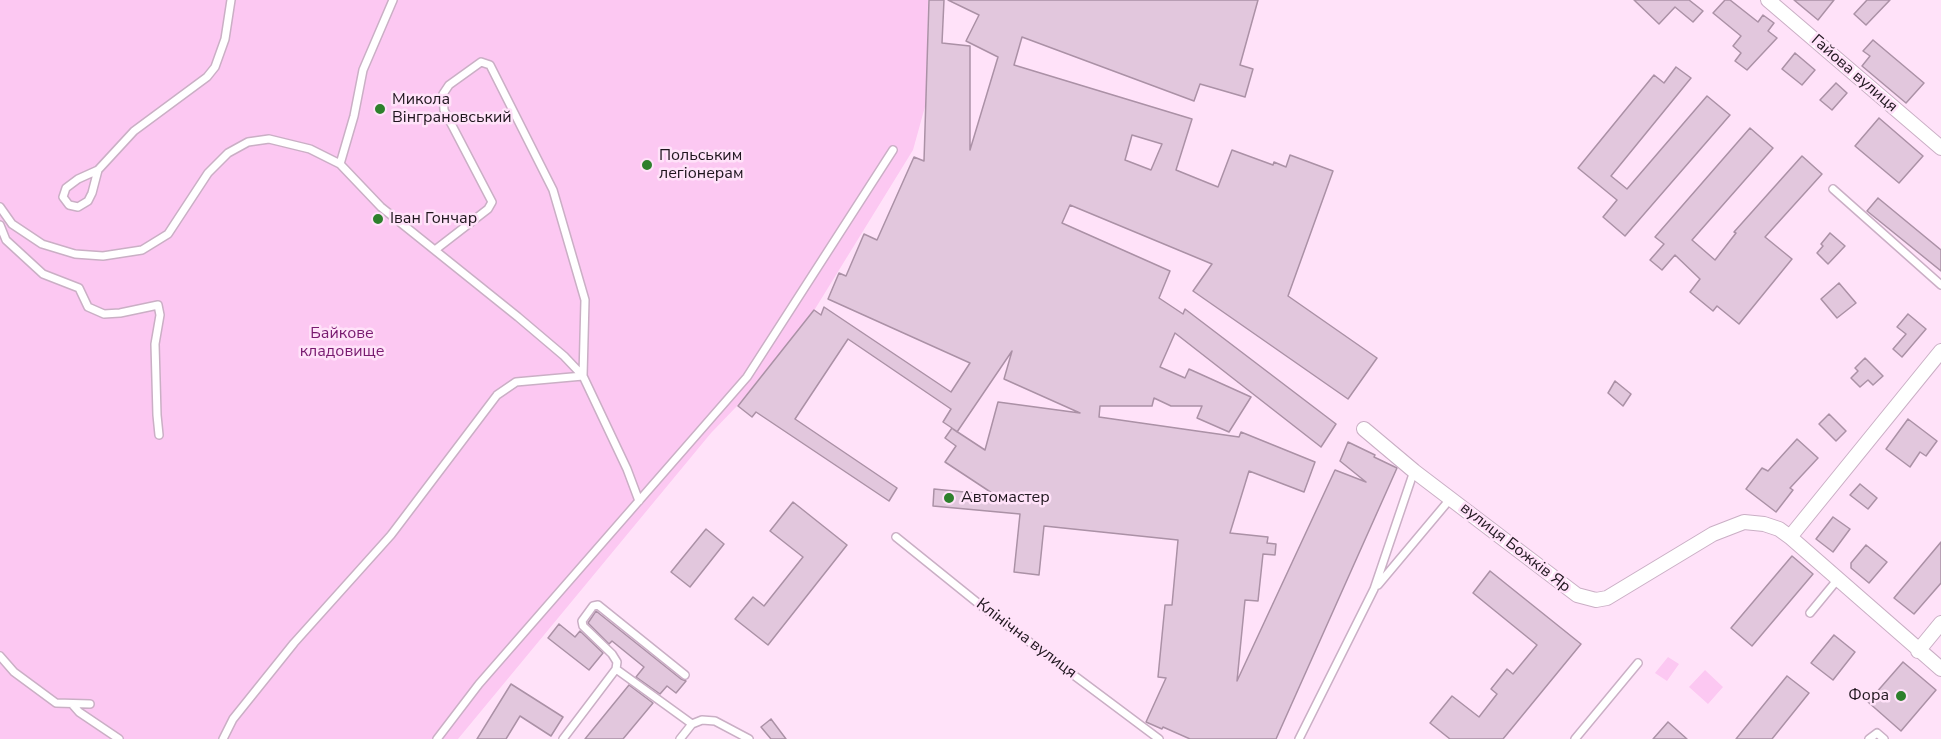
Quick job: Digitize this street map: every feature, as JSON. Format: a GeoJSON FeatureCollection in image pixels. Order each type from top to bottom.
{"type":"FeatureCollection","features":[{"type":"Feature","properties":{"kind":"street","name":"Гайова вулиця"},"geometry":{"type":"LineString","coordinates":[[1768,0],[1941,148]]}},
{"type":"Feature","properties":{"kind":"street"},"geometry":{"type":"LineString","coordinates":[[1790,537],[1941,351]]}},
{"type":"Feature","properties":{"kind":"street","name":"вулиця Божків Яр"},"geometry":{"type":"LineString","coordinates":[[1364,429],[1414,471],[1577,595],[1596,600],[1617,593],[1713,534],[1744,522],[1764,524],[1779,529],[1790,537],[1941,669]]}},
{"type":"Feature","properties":{"kind":"street"},"geometry":{"type":"LineString","coordinates":[[1918,651],[1941,623]]}},
{"type":"Feature","properties":{"kind":"lane"},"geometry":{"type":"LineString","coordinates":[[98,170],[88,201],[78,207],[69,205],[63,197],[66,188],[78,179],[98,170],[134,131],[207,77],[216,67],[225,39],[231,0]]}},
{"type":"Feature","properties":{"kind":"lane"},"geometry":{"type":"LineString","coordinates":[[340,164],[354,116],[363,70],[393,0]]}},
{"type":"Feature","properties":{"kind":"lane"},"geometry":{"type":"LineString","coordinates":[[435,250],[488,209],[492,202],[444,110],[443,94],[450,85],[481,62],[490,65],[553,190],[585,300],[583,376]]}},
{"type":"Feature","properties":{"kind":"lane"},"geometry":{"type":"LineString","coordinates":[[0,207],[12,224],[42,244],[75,254],[103,256],[142,250],[168,234],[208,173],[228,153],[248,142],[269,139],[310,148],[340,164],[381,207],[541,336],[583,376],[627,469],[639,501]]}},
{"type":"Feature","properties":{"kind":"lane"},"geometry":{"type":"LineString","coordinates":[[437,739],[479,684],[747,377],[893,150]]}},
{"type":"Feature","properties":{"kind":"lane"},"geometry":{"type":"LineString","coordinates":[[1833,189],[1941,285]]}},
{"type":"Feature","properties":{"kind":"lane"},"geometry":{"type":"LineString","coordinates":[[0,207],[0,225],[6,240],[43,274],[80,288],[88,307],[104,314],[120,313],[158,304],[160,315],[155,344],[159,435]]}},
{"type":"Feature","properties":{"kind":"lane"},"geometry":{"type":"LineString","coordinates":[[223,739],[233,719],[294,643],[391,535],[497,395],[516,382],[583,376]]}},
{"type":"Feature","properties":{"kind":"lane"},"geometry":{"type":"LineString","coordinates":[[1299,739],[1374,589],[1414,471]]}},
{"type":"Feature","properties":{"kind":"lane"},"geometry":{"type":"LineString","coordinates":[[1374,589],[1451,498]]}},
{"type":"Feature","properties":{"kind":"lane","name":"Клінічна вулиця"},"geometry":{"type":"LineString","coordinates":[[896,537],[984,608],[1159,739]]}},
{"type":"Feature","properties":{"kind":"lane"},"geometry":{"type":"LineString","coordinates":[[1810,613],[1838,579]]}},
{"type":"Feature","properties":{"kind":"lane"},"geometry":{"type":"LineString","coordinates":[[563,739],[616,669],[617,662],[612,654],[583,626],[582,621],[593,606],[598,605],[686,675]]}},
{"type":"Feature","properties":{"kind":"lane"},"geometry":{"type":"LineString","coordinates":[[0,656],[14,672],[56,703],[90,704]]}},
{"type":"Feature","properties":{"kind":"lane"},"geometry":{"type":"LineString","coordinates":[[1575,739],[1638,663]]}},
{"type":"Feature","properties":{"kind":"lane"},"geometry":{"type":"LineString","coordinates":[[616,669],[692,724]]}},
{"type":"Feature","properties":{"kind":"lane"},"geometry":{"type":"LineString","coordinates":[[72,704],[79,712],[119,739]]}},
{"type":"Feature","properties":{"kind":"lane"},"geometry":{"type":"LineString","coordinates":[[680,739],[692,724],[702,720],[714,721],[749,739]]}},
{"type":"Feature","properties":{"kind":"lane"},"geometry":{"type":"LineString","coordinates":[[1869,739],[1877,733],[1884,739]]}},
{"type":"Feature","properties":{"kind":"green space","name":"Байкове кладовище"},"geometry":{"type":"Polygon","coordinates":[[[0,0],[928,0],[926,103],[913,150],[815,309],[737,406],[711,433],[458,739],[0,739],[0,0]]]}},
{"type":"Feature","properties":{"kind":"green space"},"geometry":{"type":"Polygon","coordinates":[[[1668,657],[1679,664],[1667,681],[1655,673],[1668,657]]]}},
{"type":"Feature","properties":{"kind":"green space"},"geometry":{"type":"Polygon","coordinates":[[[1705,670],[1723,687],[1708,704],[1689,687],[1705,670]]]}},
{"type":"Feature","properties":{"kind":"building"},"geometry":{"type":"Polygon","coordinates":[[[929,0],[944,0],[942,43],[970,46],[970,150],[998,57],[966,41],[979,15],[948,0],[1258,0],[1240,65],[1253,69],[1245,97],[1200,84],[1194,101],[1022,37],[1014,65],[1192,119],[1176,170],[1218,187],[1232,150],[1273,165],[1274,162],[1286,167],[1290,155],[1333,171],[1288,296],[1377,358],[1348,399],[1193,291],[1212,264],[1070,205],[1062,223],[1170,271],[1159,298],[1183,314],[1185,309],[1336,424],[1321,447],[1175,333],[1160,367],[1185,378],[1189,369],[1251,397],[1229,432],[1197,418],[1202,406],[1171,406],[1154,398],[1152,406],[1100,406],[1099,417],[1239,437],[1241,432],[1315,462],[1304,492],[1249,471],[1230,533],[1268,537],[1267,543],[1276,544],[1275,555],[1263,554],[1258,601],[1245,600],[1237,681],[1335,470],[1366,482],[1340,461],[1348,442],[1397,468],[1276,739],[1190,739],[1146,722],[1166,678],[1158,677],[1165,605],[1172,605],[1178,540],[1044,526],[1039,575],[1014,572],[1020,514],[933,506],[934,489],[995,495],[945,462],[956,446],[945,438],[952,428],[943,422],[951,409],[848,339],[795,419],[897,488],[889,501],[756,412],[752,417],[738,406],[814,310],[821,315],[824,307],[951,392],[970,363],[828,299],[839,273],[846,276],[864,234],[877,240],[914,157],[924,161],[929,0]],[[1132,135],[1125,160],[1151,170],[1162,144],[1132,135]],[[1012,351],[957,432],[985,450],[998,402],[1080,413],[1004,379],[1012,351]]]}},
{"type":"Feature","properties":{"kind":"building"},"geometry":{"type":"Polygon","coordinates":[[[1634,0],[1689,0],[1703,11],[1693,22],[1675,7],[1659,24],[1634,0]]]}},
{"type":"Feature","properties":{"kind":"building"},"geometry":{"type":"Polygon","coordinates":[[[1725,0],[1730,0],[1758,22],[1763,15],[1774,23],[1768,31],[1777,38],[1747,70],[1735,61],[1741,53],[1733,46],[1741,36],[1713,13],[1725,0]]]}},
{"type":"Feature","properties":{"kind":"building"},"geometry":{"type":"Polygon","coordinates":[[[1794,0],[1834,0],[1818,20],[1794,0]]]}},
{"type":"Feature","properties":{"kind":"building"},"geometry":{"type":"Polygon","coordinates":[[[1867,0],[1890,0],[1866,25],[1854,14],[1867,0]]]}},
{"type":"Feature","properties":{"kind":"building"},"geometry":{"type":"Polygon","coordinates":[[[1873,40],[1924,83],[1906,103],[1862,66],[1870,56],[1863,51],[1873,40]]]}},
{"type":"Feature","properties":{"kind":"building"},"geometry":{"type":"Polygon","coordinates":[[[1795,53],[1815,70],[1802,85],[1782,69],[1795,53]]]}},
{"type":"Feature","properties":{"kind":"building"},"geometry":{"type":"Polygon","coordinates":[[[1676,67],[1691,78],[1611,176],[1627,189],[1707,96],[1730,115],[1625,236],[1603,217],[1617,200],[1578,168],[1654,75],[1664,83],[1676,67]]]}},
{"type":"Feature","properties":{"kind":"building"},"geometry":{"type":"Polygon","coordinates":[[[1836,83],[1847,93],[1832,110],[1820,100],[1836,83]]]}},
{"type":"Feature","properties":{"kind":"building"},"geometry":{"type":"Polygon","coordinates":[[[1879,118],[1923,156],[1899,183],[1855,146],[1879,118]]]}},
{"type":"Feature","properties":{"kind":"building"},"geometry":{"type":"Polygon","coordinates":[[[1750,128],[1773,148],[1692,240],[1715,260],[1736,233],[1734,232],[1802,156],[1822,174],[1765,237],[1792,259],[1739,324],[1717,306],[1713,311],[1690,292],[1700,279],[1675,255],[1662,270],[1650,260],[1664,244],[1655,237],[1750,128]]]}},
{"type":"Feature","properties":{"kind":"building"},"geometry":{"type":"Polygon","coordinates":[[[1878,198],[1941,250],[1941,271],[1867,211],[1878,198]]]}},
{"type":"Feature","properties":{"kind":"building"},"geometry":{"type":"Polygon","coordinates":[[[1830,233],[1845,246],[1828,264],[1817,253],[1830,233]]]}},
{"type":"Feature","properties":{"kind":"building"},"geometry":{"type":"Polygon","coordinates":[[[1839,283],[1856,303],[1837,318],[1821,299],[1839,283]]]}},
{"type":"Feature","properties":{"kind":"building"},"geometry":{"type":"Polygon","coordinates":[[[1908,314],[1926,329],[1902,357],[1893,349],[1906,334],[1897,327],[1908,314]]]}},
{"type":"Feature","properties":{"kind":"building"},"geometry":{"type":"Polygon","coordinates":[[[1865,358],[1883,376],[1873,385],[1868,380],[1860,387],[1851,378],[1858,371],[1855,368],[1865,358]]]}},
{"type":"Feature","properties":{"kind":"building"},"geometry":{"type":"Polygon","coordinates":[[[1615,381],[1631,394],[1623,406],[1608,393],[1615,381]]]}},
{"type":"Feature","properties":{"kind":"building"},"geometry":{"type":"Polygon","coordinates":[[[1829,414],[1846,431],[1836,441],[1819,424],[1829,414]]]}},
{"type":"Feature","properties":{"kind":"building"},"geometry":{"type":"Polygon","coordinates":[[[1908,419],[1937,441],[1926,456],[1920,452],[1910,467],[1886,449],[1908,419]]]}},
{"type":"Feature","properties":{"kind":"building"},"geometry":{"type":"Polygon","coordinates":[[[1797,439],[1818,458],[1790,488],[1793,490],[1776,512],[1746,489],[1762,468],[1768,471],[1797,439]]]}},
{"type":"Feature","properties":{"kind":"building"},"geometry":{"type":"Polygon","coordinates":[[[1860,484],[1877,498],[1868,509],[1850,495],[1860,484]]]}},
{"type":"Feature","properties":{"kind":"building"},"geometry":{"type":"Polygon","coordinates":[[[793,502],[847,545],[768,645],[735,619],[753,597],[764,606],[803,557],[770,531],[793,502]]]}},
{"type":"Feature","properties":{"kind":"building"},"geometry":{"type":"Polygon","coordinates":[[[1833,517],[1850,529],[1833,552],[1816,539],[1833,517]]]}},
{"type":"Feature","properties":{"kind":"building"},"geometry":{"type":"Polygon","coordinates":[[[706,529],[724,544],[690,587],[671,572],[706,529]]]}},
{"type":"Feature","properties":{"kind":"building"},"geometry":{"type":"Polygon","coordinates":[[[1941,542],[1941,583],[1914,614],[1894,598],[1941,542]]]}},
{"type":"Feature","properties":{"kind":"building"},"geometry":{"type":"Polygon","coordinates":[[[1866,545],[1887,562],[1869,583],[1851,568],[1851,563],[1866,545]]]}},
{"type":"Feature","properties":{"kind":"building"},"geometry":{"type":"Polygon","coordinates":[[[1792,556],[1813,574],[1752,646],[1731,628],[1792,556]]]}},
{"type":"Feature","properties":{"kind":"building"},"geometry":{"type":"Polygon","coordinates":[[[1490,571],[1581,644],[1503,739],[1450,739],[1430,723],[1452,696],[1479,717],[1497,694],[1491,689],[1507,669],[1513,674],[1537,645],[1473,593],[1490,571]]]}},
{"type":"Feature","properties":{"kind":"building"},"geometry":{"type":"Polygon","coordinates":[[[596,611],[686,681],[676,693],[667,686],[660,694],[636,677],[644,667],[612,641],[609,644],[588,623],[596,611]]]}},
{"type":"Feature","properties":{"kind":"building"},"geometry":{"type":"Polygon","coordinates":[[[559,624],[575,637],[580,631],[603,653],[589,670],[548,638],[559,624]]]}},
{"type":"Feature","properties":{"kind":"building"},"geometry":{"type":"Polygon","coordinates":[[[1834,635],[1855,652],[1833,680],[1811,663],[1834,635]]]}},
{"type":"Feature","properties":{"kind":"building"},"geometry":{"type":"Polygon","coordinates":[[[1903,662],[1936,690],[1901,731],[1868,702],[1903,662]]]}},
{"type":"Feature","properties":{"kind":"building"},"geometry":{"type":"Polygon","coordinates":[[[1787,676],[1809,693],[1772,739],[1736,739],[1787,676]]]}},
{"type":"Feature","properties":{"kind":"building"},"geometry":{"type":"Polygon","coordinates":[[[511,684],[563,717],[551,736],[520,716],[506,739],[477,739],[511,684]]]}},
{"type":"Feature","properties":{"kind":"building"},"geometry":{"type":"Polygon","coordinates":[[[629,685],[653,703],[623,739],[585,739],[629,685]]]}},
{"type":"Feature","properties":{"kind":"building"},"geometry":{"type":"Polygon","coordinates":[[[771,719],[786,739],[771,739],[761,727],[771,719]]]}},
{"type":"Feature","properties":{"kind":"building"},"geometry":{"type":"Polygon","coordinates":[[[1668,722],[1687,739],[1653,739],[1668,722]]]}},
{"type":"Feature","properties":{"kind":"place","name":"Микола Вінграновський"},"geometry":{"type":"Point","coordinates":[380,109]}},
{"type":"Feature","properties":{"kind":"place","name":"Польським легіонерам"},"geometry":{"type":"Point","coordinates":[647,165]}},
{"type":"Feature","properties":{"kind":"place","name":"Іван Гончар"},"geometry":{"type":"Point","coordinates":[378,219]}},
{"type":"Feature","properties":{"kind":"place","name":"Автомастер"},"geometry":{"type":"Point","coordinates":[949,498]}},
{"type":"Feature","properties":{"kind":"place","name":"Фора"},"geometry":{"type":"Point","coordinates":[1901,696]}}]}
